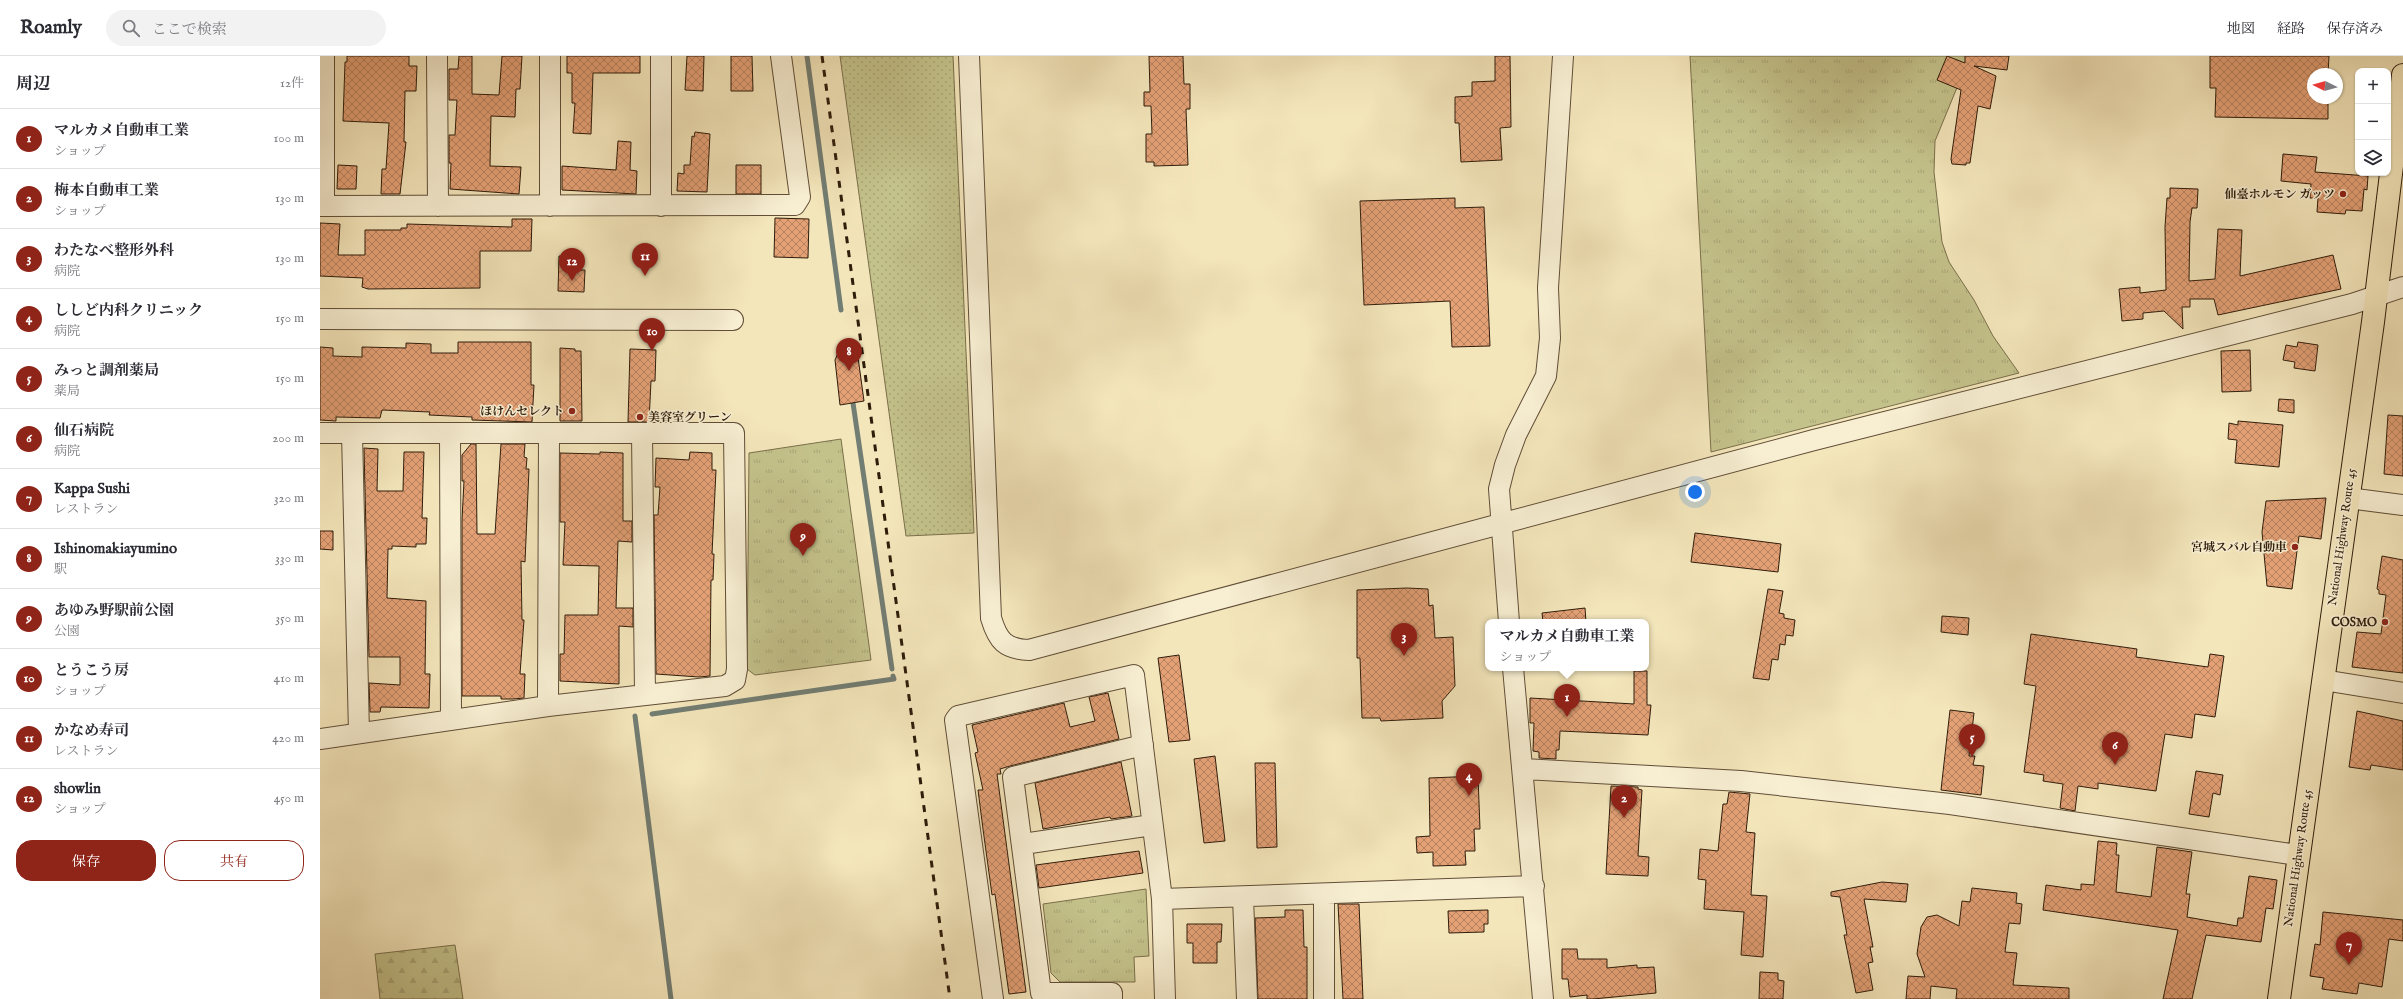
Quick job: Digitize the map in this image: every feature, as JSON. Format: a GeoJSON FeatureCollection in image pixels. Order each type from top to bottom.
{"type":"FeatureCollection","features":[{"type":"Feature","properties":{"kind":"highway","name":"National Highway Route 45"},"geometry":{"type":"LineString","coordinates":[[2279,999],[2376,296],[2403,75]]}},
{"type":"Feature","properties":{"kind":"street"},"geometry":{"type":"LineString","coordinates":[[324,56],[322,206],[795,205],[800,197],[782,56]]}},
{"type":"Feature","properties":{"kind":"street"},"geometry":{"type":"LineString","coordinates":[[437,56],[438,206]]}},
{"type":"Feature","properties":{"kind":"street"},"geometry":{"type":"LineString","coordinates":[[550,56],[550,206]]}},
{"type":"Feature","properties":{"kind":"street"},"geometry":{"type":"LineString","coordinates":[[661,56],[661,206]]}},
{"type":"Feature","properties":{"kind":"street"},"geometry":{"type":"LineString","coordinates":[[969,56],[991,618],[996,635],[1005,644],[1016,650],[1029,650],[1814,440],[2344,306],[2403,287]]}},
{"type":"Feature","properties":{"kind":"street"},"geometry":{"type":"LineString","coordinates":[[1509,619],[1500,523],[1499,489],[1505,465],[1516,435],[1546,376],[1550,338],[1548,288],[1563,56]]}},
{"type":"Feature","properties":{"kind":"street"},"geometry":{"type":"LineString","coordinates":[[320,319],[733,320]]}},
{"type":"Feature","properties":{"kind":"street"},"geometry":{"type":"LineString","coordinates":[[320,433],[734,433],[737,669],[735,680],[725,686],[548,706],[320,738]]}},
{"type":"Feature","properties":{"kind":"street"},"geometry":{"type":"LineString","coordinates":[[352,433],[359,733]]}},
{"type":"Feature","properties":{"kind":"street"},"geometry":{"type":"LineString","coordinates":[[450,433],[451,719]]}},
{"type":"Feature","properties":{"kind":"street"},"geometry":{"type":"LineString","coordinates":[[548,706],[549,433]]}},
{"type":"Feature","properties":{"kind":"street"},"geometry":{"type":"LineString","coordinates":[[642,433],[645,694]]}},
{"type":"Feature","properties":{"kind":"street"},"geometry":{"type":"LineString","coordinates":[[2348,498],[2403,504]]}},
{"type":"Feature","properties":{"kind":"street"},"geometry":{"type":"LineString","coordinates":[[1513,671],[1534,886],[1543,999]]}},
{"type":"Feature","properties":{"kind":"street"},"geometry":{"type":"LineString","coordinates":[[993,999],[955,720],[958,716],[1134,675],[1162,899],[1165,999]]}},
{"type":"Feature","properties":{"kind":"street"},"geometry":{"type":"LineString","coordinates":[[2323,680],[2403,693]]}},
{"type":"Feature","properties":{"kind":"street"},"geometry":{"type":"LineString","coordinates":[[1112,999],[1112,993],[1041,993],[1023,844],[1013,777],[1143,745]]}},
{"type":"Feature","properties":{"kind":"street"},"geometry":{"type":"LineString","coordinates":[[1523,769],[1742,781],[1950,804],[2298,855]]}},
{"type":"Feature","properties":{"kind":"street"},"geometry":{"type":"LineString","coordinates":[[1023,844],[1152,825]]}},
{"type":"Feature","properties":{"kind":"street"},"geometry":{"type":"LineString","coordinates":[[1162,899],[1242,898],[1534,886]]}},
{"type":"Feature","properties":{"kind":"street"},"geometry":{"type":"LineString","coordinates":[[1324,895],[1324,999]]}},
{"type":"Feature","properties":{"kind":"street"},"geometry":{"type":"LineString","coordinates":[[1242,898],[1247,999]]}},
{"type":"Feature","properties":{"kind":"green space"},"geometry":{"type":"Polygon","coordinates":[[[840,56],[953,56],[974,533],[906,536],[840,56]]]}},
{"type":"Feature","properties":{"kind":"green space"},"geometry":{"type":"Polygon","coordinates":[[[1690,56],[1970,56],[1935,141],[1934,172],[1942,242],[1949,262],[1974,300],[1993,336],[2019,373],[1711,452],[1690,56]]]}},
{"type":"Feature","properties":{"kind":"green space"},"geometry":{"type":"Polygon","coordinates":[[[841,439],[871,660],[755,675],[747,669],[749,453],[841,439]]]}},
{"type":"Feature","properties":{"kind":"green space"},"geometry":{"type":"Polygon","coordinates":[[[1146,889],[1149,956],[1134,957],[1135,982],[1060,982],[1051,973],[1043,904],[1146,889]]]}},
{"type":"Feature","properties":{"kind":"green space"},"geometry":{"type":"Polygon","coordinates":[[[455,945],[463,999],[380,999],[375,954],[455,945]]]}},
{"type":"Feature","properties":{"kind":"building"},"geometry":{"type":"Polygon","coordinates":[[[347,56],[409,56],[409,66],[417,66],[416,91],[405,91],[404,142],[406,142],[400,194],[381,194],[382,169],[386,169],[389,123],[343,121],[345,62],[347,62],[347,56]]]}},
{"type":"Feature","properties":{"kind":"building"},"geometry":{"type":"Polygon","coordinates":[[[459,56],[472,56],[472,94],[499,95],[502,56],[522,56],[520,89],[516,89],[515,117],[491,116],[490,166],[521,167],[519,194],[450,189],[451,163],[449,163],[449,135],[455,135],[457,100],[449,100],[449,69],[458,69],[459,56]]]}},
{"type":"Feature","properties":{"kind":"building"},"geometry":{"type":"Polygon","coordinates":[[[567,56],[640,56],[640,73],[593,73],[591,134],[573,133],[575,103],[572,103],[572,73],[567,73],[567,56]]]}},
{"type":"Feature","properties":{"kind":"building"},"geometry":{"type":"Polygon","coordinates":[[[687,56],[704,56],[703,91],[685,90],[687,56]]]}},
{"type":"Feature","properties":{"kind":"building"},"geometry":{"type":"Polygon","coordinates":[[[731,56],[752,56],[753,91],[731,91],[731,56]]]}},
{"type":"Feature","properties":{"kind":"building"},"geometry":{"type":"Polygon","coordinates":[[[1149,56],[1183,56],[1184,84],[1190,84],[1190,109],[1186,109],[1188,165],[1154,166],[1154,162],[1146,162],[1146,134],[1152,134],[1151,106],[1144,106],[1144,92],[1150,92],[1149,56]]]}},
{"type":"Feature","properties":{"kind":"building"},"geometry":{"type":"Polygon","coordinates":[[[1495,56],[1510,56],[1511,127],[1500,128],[1502,160],[1461,162],[1459,123],[1455,123],[1455,97],[1472,96],[1472,82],[1495,81],[1495,56]]]}},
{"type":"Feature","properties":{"kind":"building"},"geometry":{"type":"Polygon","coordinates":[[[1947,56],[1965,63],[1965,56],[2009,56],[2007,70],[1974,66],[1996,76],[1990,109],[1978,106],[1970,163],[1966,163],[1966,165],[1952,164],[1951,159],[1961,90],[1937,80],[1947,56]]]}},
{"type":"Feature","properties":{"kind":"building"},"geometry":{"type":"Polygon","coordinates":[[[2210,56],[2329,56],[2328,68],[2307,68],[2307,104],[2328,104],[2328,119],[2215,117],[2216,88],[2210,88],[2210,56]]]}},
{"type":"Feature","properties":{"kind":"building"},"geometry":{"type":"Polygon","coordinates":[[[695,132],[710,134],[707,192],[677,191],[678,173],[684,174],[684,165],[690,165],[692,136],[694,137],[695,132]]]}},
{"type":"Feature","properties":{"kind":"building"},"geometry":{"type":"Polygon","coordinates":[[[618,141],[631,142],[630,170],[637,171],[636,194],[562,190],[562,166],[616,170],[618,141]]]}},
{"type":"Feature","properties":{"kind":"building"},"geometry":{"type":"Polygon","coordinates":[[[2283,154],[2317,157],[2315,172],[2368,176],[2367,190],[2364,189],[2362,211],[2346,210],[2345,214],[2317,212],[2318,198],[2310,198],[2311,184],[2281,181],[2283,154]]]}},
{"type":"Feature","properties":{"kind":"building"},"geometry":{"type":"Polygon","coordinates":[[[338,165],[357,166],[356,189],[337,189],[338,165]]]}},
{"type":"Feature","properties":{"kind":"building"},"geometry":{"type":"Polygon","coordinates":[[[736,165],[761,165],[761,194],[736,194],[736,165]]]}},
{"type":"Feature","properties":{"kind":"building"},"geometry":{"type":"Polygon","coordinates":[[[2170,188],[2198,189],[2197,208],[2192,208],[2190,222],[2189,281],[2215,279],[2218,229],[2242,230],[2240,276],[2333,255],[2341,289],[2218,315],[2214,299],[2190,299],[2190,307],[2182,307],[2183,329],[2164,311],[2143,313],[2143,319],[2122,321],[2119,289],[2140,287],[2140,293],[2166,290],[2165,227],[2167,198],[2170,198],[2170,188]]]}},
{"type":"Feature","properties":{"kind":"building"},"geometry":{"type":"Polygon","coordinates":[[[1455,198],[1455,208],[1484,207],[1490,346],[1452,347],[1450,301],[1364,305],[1360,201],[1455,198]]]}},
{"type":"Feature","properties":{"kind":"building"},"geometry":{"type":"Polygon","coordinates":[[[775,218],[809,219],[808,258],[774,257],[775,218]]]}},
{"type":"Feature","properties":{"kind":"building"},"geometry":{"type":"Polygon","coordinates":[[[512,219],[532,219],[531,251],[480,251],[480,288],[368,289],[362,287],[363,278],[320,276],[320,223],[340,224],[338,255],[365,255],[365,230],[401,230],[401,228],[407,228],[407,224],[512,227],[512,219]]]}},
{"type":"Feature","properties":{"kind":"building"},"geometry":{"type":"Polygon","coordinates":[[[559,256],[578,256],[578,270],[585,270],[584,292],[558,291],[559,256]]]}},
{"type":"Feature","properties":{"kind":"building"},"geometry":{"type":"Polygon","coordinates":[[[458,342],[531,342],[531,385],[534,385],[532,422],[472,420],[472,417],[429,415],[430,412],[382,410],[380,418],[336,417],[336,421],[320,420],[320,347],[333,348],[333,356],[362,357],[362,347],[406,348],[406,343],[431,344],[431,353],[458,353],[458,342]]]}},
{"type":"Feature","properties":{"kind":"building"},"geometry":{"type":"Polygon","coordinates":[[[2298,342],[2318,345],[2315,371],[2294,368],[2295,362],[2283,360],[2286,345],[2297,347],[2298,342]]]}},
{"type":"Feature","properties":{"kind":"building"},"geometry":{"type":"Polygon","coordinates":[[[560,348],[581,351],[582,421],[560,421],[560,348]]]}},
{"type":"Feature","properties":{"kind":"building"},"geometry":{"type":"Polygon","coordinates":[[[630,349],[656,350],[655,381],[651,381],[649,422],[628,422],[630,349]]]}},
{"type":"Feature","properties":{"kind":"building"},"geometry":{"type":"Polygon","coordinates":[[[857,350],[864,401],[840,405],[835,360],[838,353],[857,350]]]}},
{"type":"Feature","properties":{"kind":"building"},"geometry":{"type":"Polygon","coordinates":[[[2250,350],[2251,391],[2222,392],[2221,351],[2250,350]]]}},
{"type":"Feature","properties":{"kind":"building"},"geometry":{"type":"Polygon","coordinates":[[[2279,399],[2294,400],[2294,413],[2278,411],[2279,399]]]}},
{"type":"Feature","properties":{"kind":"building"},"geometry":{"type":"Polygon","coordinates":[[[2388,415],[2403,416],[2403,476],[2384,474],[2388,415]]]}},
{"type":"Feature","properties":{"kind":"building"},"geometry":{"type":"Polygon","coordinates":[[[2238,421],[2283,425],[2279,467],[2235,463],[2237,440],[2228,439],[2229,423],[2238,425],[2238,421]]]}},
{"type":"Feature","properties":{"kind":"building"},"geometry":{"type":"Polygon","coordinates":[[[471,444],[476,444],[477,534],[495,534],[501,444],[525,444],[524,457],[527,458],[526,469],[529,469],[525,562],[521,561],[522,620],[524,620],[520,674],[525,674],[524,698],[501,699],[501,696],[462,696],[462,520],[464,481],[462,481],[462,455],[471,444]]]}},
{"type":"Feature","properties":{"kind":"building"},"geometry":{"type":"Polygon","coordinates":[[[364,448],[378,449],[377,491],[403,491],[404,452],[424,452],[422,518],[427,518],[426,544],[416,544],[416,547],[392,546],[392,549],[388,549],[387,598],[426,601],[425,674],[430,674],[429,708],[381,707],[380,712],[370,712],[369,683],[400,685],[400,657],[369,657],[364,448]]]}},
{"type":"Feature","properties":{"kind":"building"},"geometry":{"type":"Polygon","coordinates":[[[600,452],[623,453],[623,521],[632,521],[632,542],[618,541],[616,608],[633,608],[633,627],[619,626],[619,684],[560,681],[560,654],[564,654],[565,615],[598,615],[599,566],[563,565],[565,522],[560,522],[560,453],[600,454],[600,452]]]}},
{"type":"Feature","properties":{"kind":"building"},"geometry":{"type":"Polygon","coordinates":[[[690,452],[712,453],[712,470],[716,470],[712,554],[714,554],[713,580],[711,580],[710,676],[699,677],[656,674],[654,515],[658,515],[660,487],[655,487],[656,458],[689,460],[690,452]]]}},
{"type":"Feature","properties":{"kind":"building"},"geometry":{"type":"Polygon","coordinates":[[[2326,498],[2321,539],[2299,536],[2292,589],[2267,586],[2262,532],[2266,501],[2326,498]]]}},
{"type":"Feature","properties":{"kind":"building"},"geometry":{"type":"Polygon","coordinates":[[[320,531],[333,531],[333,550],[320,549],[320,531]]]}},
{"type":"Feature","properties":{"kind":"building"},"geometry":{"type":"Polygon","coordinates":[[[1695,533],[1781,544],[1778,572],[1691,562],[1695,533]]]}},
{"type":"Feature","properties":{"kind":"building"},"geometry":{"type":"Polygon","coordinates":[[[2382,556],[2403,560],[2403,673],[2352,667],[2357,632],[2381,634],[2386,595],[2379,594],[2379,590],[2377,589],[2382,556]]]}},
{"type":"Feature","properties":{"kind":"building"},"geometry":{"type":"Polygon","coordinates":[[[1407,588],[1428,589],[1429,606],[1433,605],[1435,638],[1453,637],[1455,686],[1442,701],[1443,718],[1381,721],[1380,718],[1362,718],[1360,658],[1357,658],[1357,590],[1407,588]]]}},
{"type":"Feature","properties":{"kind":"building"},"geometry":{"type":"Polygon","coordinates":[[[1768,589],[1783,591],[1779,613],[1784,614],[1784,618],[1795,620],[1793,636],[1786,635],[1785,645],[1780,644],[1778,660],[1772,659],[1769,680],[1753,678],[1768,589]]]}},
{"type":"Feature","properties":{"kind":"building"},"geometry":{"type":"Polygon","coordinates":[[[1585,608],[1586,619],[1543,619],[1542,613],[1585,608]]]}},
{"type":"Feature","properties":{"kind":"building"},"geometry":{"type":"Polygon","coordinates":[[[1942,616],[1969,618],[1968,635],[1941,632],[1942,616]]]}},
{"type":"Feature","properties":{"kind":"building"},"geometry":{"type":"Polygon","coordinates":[[[2031,634],[2137,649],[2136,657],[2208,667],[2210,654],[2224,656],[2215,717],[2195,714],[2192,738],[2165,734],[2156,791],[2098,783],[2098,789],[2078,786],[2075,811],[2060,808],[2063,784],[2043,781],[2044,775],[2024,772],[2036,686],[2024,684],[2031,634]]]}},
{"type":"Feature","properties":{"kind":"building"},"geometry":{"type":"Polygon","coordinates":[[[1179,655],[1190,740],[1169,742],[1158,658],[1179,655]]]}},
{"type":"Feature","properties":{"kind":"building"},"geometry":{"type":"Polygon","coordinates":[[[1634,671],[1647,671],[1647,705],[1651,705],[1648,735],[1560,731],[1559,750],[1556,750],[1556,759],[1539,758],[1539,752],[1533,751],[1534,723],[1530,723],[1530,698],[1634,704],[1634,671]]]}},
{"type":"Feature","properties":{"kind":"building"},"geometry":{"type":"Polygon","coordinates":[[[1108,693],[1119,739],[1010,766],[1000,769],[1001,774],[997,774],[1026,992],[1009,994],[995,894],[992,895],[978,790],[983,790],[975,753],[978,752],[972,725],[1064,703],[1070,727],[1095,721],[1089,697],[1108,693]]]}},
{"type":"Feature","properties":{"kind":"building"},"geometry":{"type":"Polygon","coordinates":[[[1950,710],[1974,713],[1969,756],[1975,756],[1973,765],[1984,766],[1981,795],[1941,790],[1950,710]]]}},
{"type":"Feature","properties":{"kind":"building"},"geometry":{"type":"Polygon","coordinates":[[[2357,711],[2403,721],[2403,770],[2371,765],[2370,770],[2349,767],[2357,711]]]}},
{"type":"Feature","properties":{"kind":"building"},"geometry":{"type":"Polygon","coordinates":[[[1215,756],[1225,841],[1204,843],[1194,759],[1215,756]]]}},
{"type":"Feature","properties":{"kind":"building"},"geometry":{"type":"Polygon","coordinates":[[[1121,762],[1132,816],[1111,819],[1110,817],[1043,829],[1035,783],[1121,762]]]}},
{"type":"Feature","properties":{"kind":"building"},"geometry":{"type":"Polygon","coordinates":[[[1255,763],[1275,763],[1277,847],[1257,848],[1255,763]]]}},
{"type":"Feature","properties":{"kind":"building"},"geometry":{"type":"Polygon","coordinates":[[[2196,771],[2223,775],[2220,795],[2213,793],[2209,817],[2189,814],[2196,771]]]}},
{"type":"Feature","properties":{"kind":"building"},"geometry":{"type":"Polygon","coordinates":[[[1478,776],[1480,829],[1474,829],[1475,851],[1465,851],[1466,865],[1433,866],[1433,852],[1417,853],[1416,837],[1430,836],[1429,778],[1478,776]]]}},
{"type":"Feature","properties":{"kind":"building"},"geometry":{"type":"Polygon","coordinates":[[[1611,786],[1638,787],[1638,789],[1642,790],[1638,856],[1649,857],[1648,876],[1606,874],[1611,786]]]}},
{"type":"Feature","properties":{"kind":"building"},"geometry":{"type":"Polygon","coordinates":[[[1729,792],[1750,794],[1746,832],[1755,833],[1751,895],[1767,896],[1763,957],[1741,955],[1744,912],[1704,909],[1706,880],[1698,879],[1700,849],[1718,851],[1723,804],[1727,804],[1729,792]]]}},
{"type":"Feature","properties":{"kind":"building"},"geometry":{"type":"Polygon","coordinates":[[[2098,841],[2117,843],[2116,855],[2119,855],[2116,892],[2151,897],[2157,847],[2192,852],[2186,894],[2190,894],[2187,917],[2237,926],[2238,918],[2243,918],[2249,876],[2277,880],[2273,909],[2266,908],[2261,942],[2206,935],[2192,999],[2163,999],[2178,930],[2043,910],[2046,885],[2081,890],[2081,884],[2094,885],[2098,841]]]}},
{"type":"Feature","properties":{"kind":"building"},"geometry":{"type":"Polygon","coordinates":[[[1139,851],[1143,873],[1039,888],[1036,865],[1139,851]]]}},
{"type":"Feature","properties":{"kind":"building"},"geometry":{"type":"Polygon","coordinates":[[[1882,882],[1908,884],[1906,902],[1864,899],[1873,947],[1870,947],[1873,962],[1868,963],[1873,990],[1856,993],[1844,935],[1847,935],[1840,897],[1831,896],[1831,892],[1882,882]]]}},
{"type":"Feature","properties":{"kind":"building"},"geometry":{"type":"Polygon","coordinates":[[[1972,888],[2017,893],[2016,903],[2022,904],[2020,924],[2009,923],[2005,952],[2017,953],[2013,985],[2069,988],[2069,999],[1956,999],[1957,989],[1931,986],[1930,999],[1906,999],[1908,976],[1925,977],[1917,954],[1921,927],[1927,917],[1937,915],[1959,926],[1962,901],[1970,902],[1972,888]]]}},
{"type":"Feature","properties":{"kind":"building"},"geometry":{"type":"Polygon","coordinates":[[[1338,904],[1359,904],[1363,999],[1343,999],[1338,904]]]}},
{"type":"Feature","properties":{"kind":"building"},"geometry":{"type":"Polygon","coordinates":[[[1285,910],[1303,910],[1304,947],[1307,947],[1307,999],[1258,999],[1255,918],[1285,917],[1285,910]]]}},
{"type":"Feature","properties":{"kind":"building"},"geometry":{"type":"Polygon","coordinates":[[[1488,910],[1488,924],[1484,924],[1484,932],[1449,933],[1448,911],[1488,910]]]}},
{"type":"Feature","properties":{"kind":"building"},"geometry":{"type":"Polygon","coordinates":[[[2323,912],[2403,920],[2403,941],[2389,939],[2382,987],[2359,983],[2357,994],[2322,989],[2324,978],[2310,976],[2315,944],[2320,945],[2323,912]]]}},
{"type":"Feature","properties":{"kind":"building"},"geometry":{"type":"Polygon","coordinates":[[[1187,924],[1222,924],[1221,942],[1217,942],[1217,963],[1193,963],[1193,943],[1187,943],[1187,924]]]}},
{"type":"Feature","properties":{"kind":"building"},"geometry":{"type":"Polygon","coordinates":[[[1562,949],[1577,949],[1578,959],[1607,959],[1607,968],[1637,965],[1637,968],[1654,967],[1656,993],[1593,999],[1587,999],[1587,995],[1570,997],[1568,979],[1562,979],[1562,949]]]}},
{"type":"Feature","properties":{"kind":"building"},"geometry":{"type":"Polygon","coordinates":[[[1760,972],[1778,973],[1778,980],[1784,981],[1783,999],[1759,999],[1760,972]]]}},
{"type":"Feature","properties":{"kind":"waterway"},"geometry":{"type":"LineString","coordinates":[[807,56],[841,310]]}},
{"type":"Feature","properties":{"kind":"waterway"},"geometry":{"type":"LineString","coordinates":[[853,403],[892,669]]}},
{"type":"Feature","properties":{"kind":"waterway"},"geometry":{"type":"LineString","coordinates":[[652,714],[894,679],[893,676]]}},
{"type":"Feature","properties":{"kind":"waterway"},"geometry":{"type":"LineString","coordinates":[[635,716],[671,999]]}},
{"type":"Feature","properties":{"kind":"railway"},"geometry":{"type":"LineString","coordinates":[[822,56],[950,999]]}},
{"type":"Feature","properties":{"kind":"place","name":"仙臺ホルモン ガッツ"},"geometry":{"type":"Point","coordinates":[2343,194]}},
{"type":"Feature","properties":{"kind":"place","name":"かなめ寿司"},"geometry":{"type":"Point","coordinates":[645,276]}},
{"type":"Feature","properties":{"kind":"place","name":"showlin"},"geometry":{"type":"Point","coordinates":[572,281]}},
{"type":"Feature","properties":{"kind":"place","name":"とうこう房"},"geometry":{"type":"Point","coordinates":[652,351]}},
{"type":"Feature","properties":{"kind":"place","name":"Ishinomakiayumino"},"geometry":{"type":"Point","coordinates":[849,371]}},
{"type":"Feature","properties":{"kind":"place","name":"ほけんセレクト"},"geometry":{"type":"Point","coordinates":[572,411]}},
{"type":"Feature","properties":{"kind":"place","name":"美容室グリーン"},"geometry":{"type":"Point","coordinates":[640,417]}},
{"type":"Feature","properties":{"kind":"place","name":"宮城スバル自動車"},"geometry":{"type":"Point","coordinates":[2295,547]}},
{"type":"Feature","properties":{"kind":"place","name":"あゆみ野駅前公園"},"geometry":{"type":"Point","coordinates":[803,556]}},
{"type":"Feature","properties":{"kind":"place","name":"COSMO"},"geometry":{"type":"Point","coordinates":[2385,622]}},
{"type":"Feature","properties":{"kind":"place","name":"わたなべ整形外科"},"geometry":{"type":"Point","coordinates":[1404,656]}},
{"type":"Feature","properties":{"kind":"place","name":"マルカメ自動車工業"},"geometry":{"type":"Point","coordinates":[1567,717]}},
{"type":"Feature","properties":{"kind":"place","name":"みっと調剤薬局"},"geometry":{"type":"Point","coordinates":[1972,757]}},
{"type":"Feature","properties":{"kind":"place","name":"仙石病院"},"geometry":{"type":"Point","coordinates":[2115,765]}},
{"type":"Feature","properties":{"kind":"place","name":"ししど内科クリニック"},"geometry":{"type":"Point","coordinates":[1469,796]}},
{"type":"Feature","properties":{"kind":"place","name":"梅本自動車工業"},"geometry":{"type":"Point","coordinates":[1624,818]}},
{"type":"Feature","properties":{"kind":"place","name":"Kappa Sushi"},"geometry":{"type":"Point","coordinates":[2349,965]}}]}
